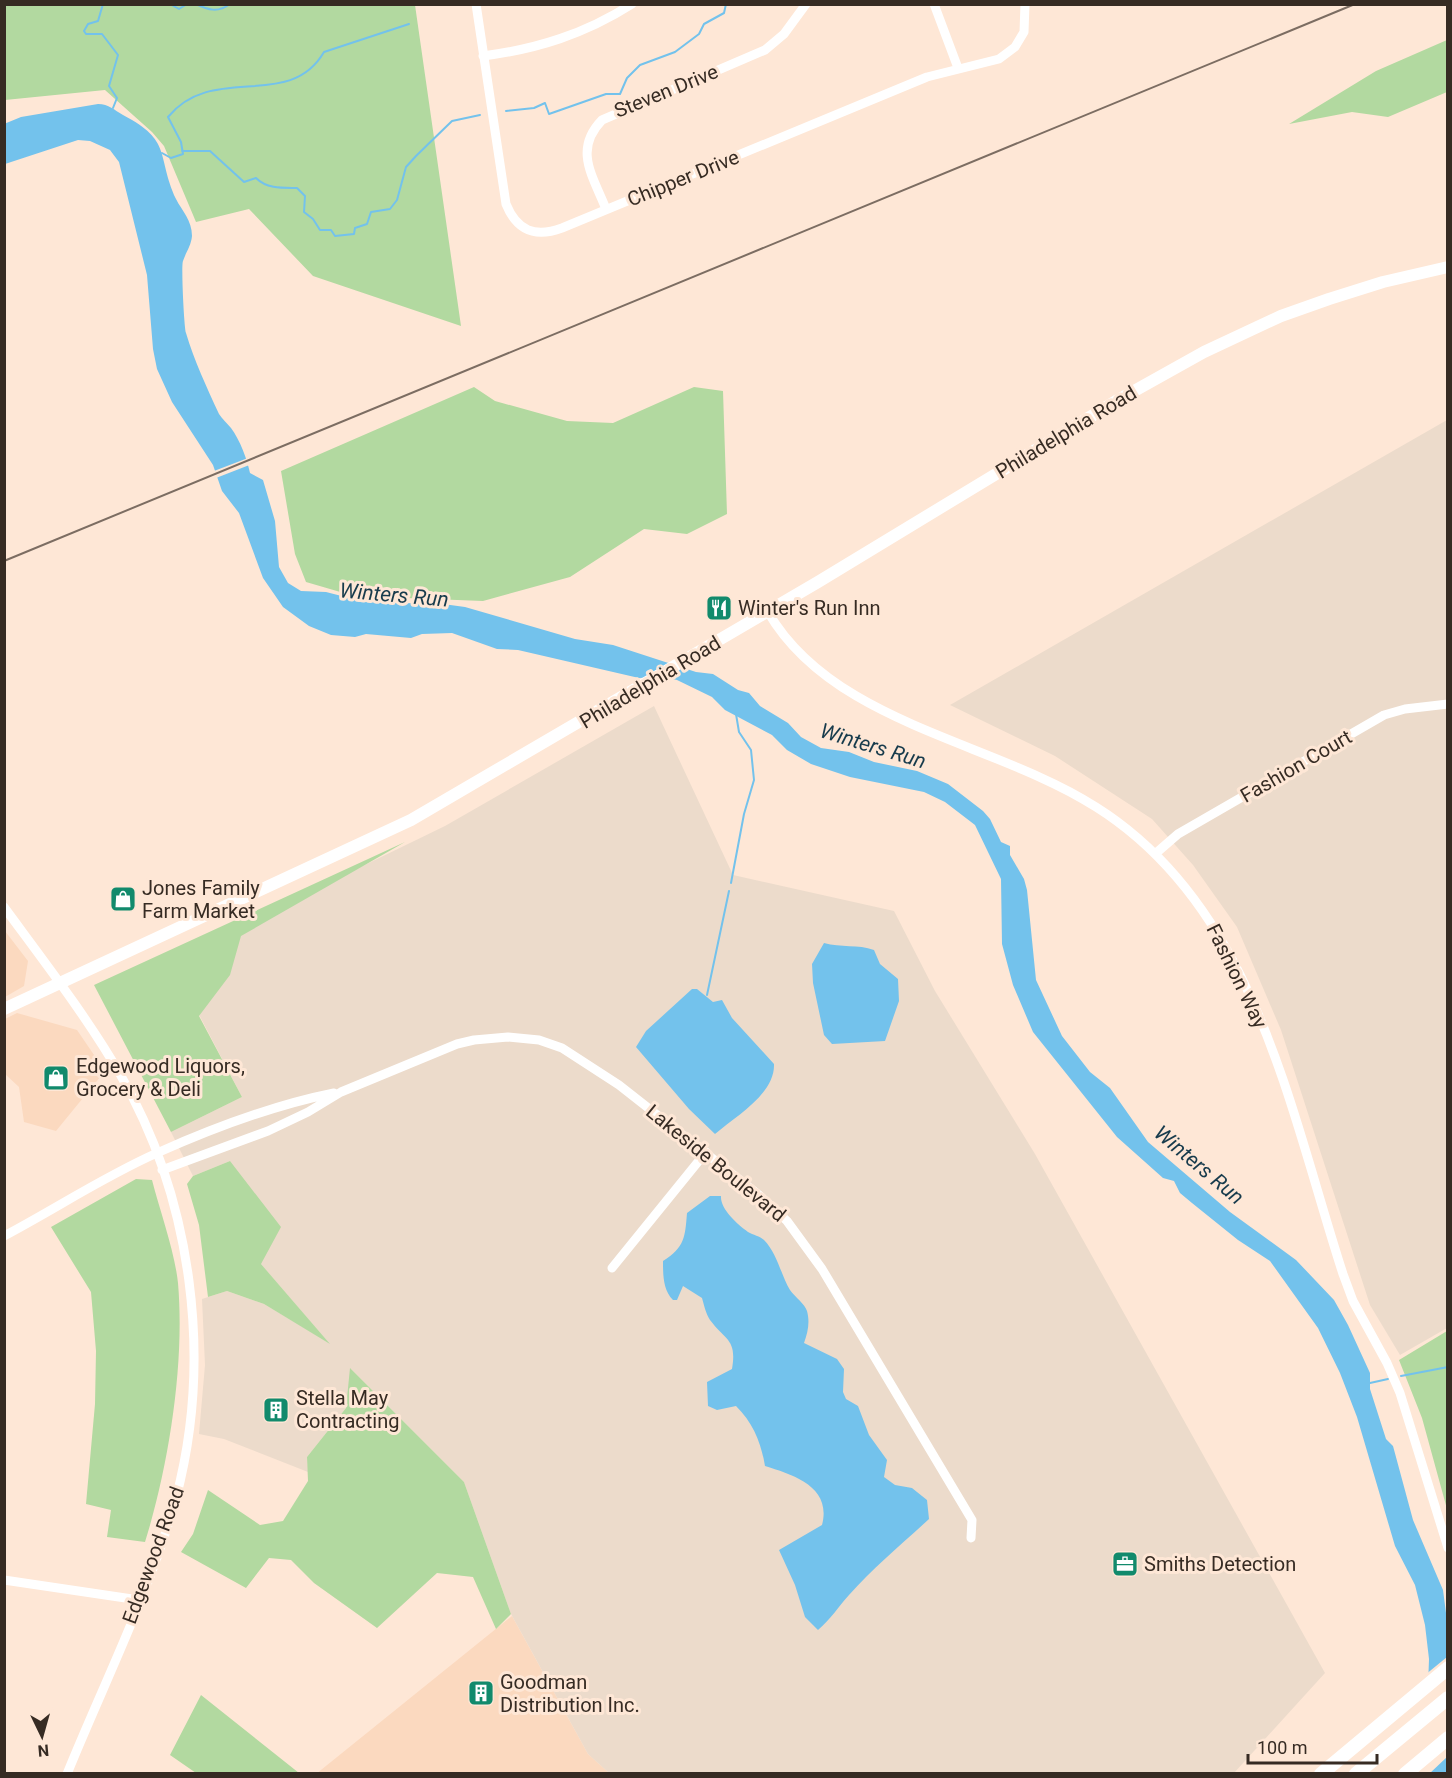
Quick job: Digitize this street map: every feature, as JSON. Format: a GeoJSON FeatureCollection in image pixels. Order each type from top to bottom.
{"type":"FeatureCollection","features":[{"type":"Feature","properties":{"kind":"highway"},"geometry":{"type":"LineString","coordinates":[[1321,1773],[1448,1668]]}},
{"type":"Feature","properties":{"kind":"highway"},"geometry":{"type":"LineString","coordinates":[[1356,1773],[1448,1698]]}},
{"type":"Feature","properties":{"kind":"highway"},"geometry":{"type":"LineString","coordinates":[[1406,1773],[1448,1738]]}},
{"type":"Feature","properties":{"kind":"main road","name":"Philadelphia Road"},"geometry":{"type":"LineString","coordinates":[[4,1009],[57,982],[411,820],[768,612],[1118,400],[1213,347],[1281,316],[1329,299],[1448,267]]}},
{"type":"Feature","properties":{"kind":"street","name":"Chipper Drive"},"geometry":{"type":"LineString","coordinates":[[476,4],[506,204],[514,221],[528,232],[550,232],[927,77],[999,59],[1015,47],[1024,32],[1025,4]]}},
{"type":"Feature","properties":{"kind":"street"},"geometry":{"type":"LineString","coordinates":[[483,56],[518,52],[560,41],[601,22],[632,4]]}},
{"type":"Feature","properties":{"kind":"street","name":"Steven Drive"},"geometry":{"type":"LineString","coordinates":[[606,209],[589,168],[586,149],[591,131],[602,120],[765,50],[784,34],[806,4]]}},
{"type":"Feature","properties":{"kind":"street"},"geometry":{"type":"LineString","coordinates":[[933,4],[958,68]]}},
{"type":"Feature","properties":{"kind":"street","name":"Fashion Way"},"geometry":{"type":"LineString","coordinates":[[768,612],[779,631],[798,652],[829,678],[893,714],[1075,795],[1115,820],[1155,854],[1204,911],[1242,978],[1274,1058],[1346,1282],[1403,1402],[1448,1548]]}},
{"type":"Feature","properties":{"kind":"street","name":"Fashion Court"},"geometry":{"type":"LineString","coordinates":[[1155,854],[1178,834],[1384,715],[1406,709],[1448,704]]}},
{"type":"Feature","properties":{"kind":"street","name":"Edgewood Road"},"geometry":{"type":"LineString","coordinates":[[4,907],[120,1074],[162,1170],[185,1258],[193,1313],[194,1375],[188,1436],[176,1496],[139,1600],[67,1773]]}},
{"type":"Feature","properties":{"kind":"street","name":"Lakeside Boulevard"},"geometry":{"type":"LineString","coordinates":[[162,1170],[268,1131],[308,1112],[341,1092],[457,1044],[491,1037],[525,1038],[550,1044],[587,1062],[706,1152],[772,1206],[804,1242],[972,1520],[971,1538]]}},
{"type":"Feature","properties":{"kind":"street","name":"Lakeside Boulevard"},"geometry":{"type":"LineString","coordinates":[[4,1236],[156,1153],[274,1108],[341,1092]]}},
{"type":"Feature","properties":{"kind":"street"},"geometry":{"type":"LineString","coordinates":[[612,1268],[706,1152]]}},
{"type":"Feature","properties":{"kind":"street"},"geometry":{"type":"LineString","coordinates":[[4,1580],[139,1600]]}},
{"type":"Feature","properties":{"kind":"shaded area"},"geometry":{"type":"Polygon","coordinates":[[[1447,420],[1447,1328],[1400,1355],[1370,1305],[1281,1030],[1237,927],[1193,865],[1152,819],[1055,756],[950,705],[1447,420]]]}},
{"type":"Feature","properties":{"kind":"shaded area"},"geometry":{"type":"Polygon","coordinates":[[[654,706],[733,875],[894,911],[935,991],[1035,1154],[1325,1673],[1234,1773],[609,1773],[588,1754],[511,1614],[464,1482],[351,1369],[346,1408],[307,1457],[308,1472],[224,1439],[199,1434],[205,1365],[202,1299],[227,1291],[264,1304],[328,1342],[260,1263],[230,1161],[193,1176],[171,1132],[242,1097],[195,1007],[243,924],[445,826],[654,706]]]}},
{"type":"Feature","properties":{"kind":"shaded area"},"geometry":{"type":"Polygon","coordinates":[[[5,931],[28,961],[24,986],[5,997],[5,931]]]}},
{"type":"Feature","properties":{"kind":"shaded area"},"geometry":{"type":"Polygon","coordinates":[[[17,1013],[77,1030],[105,1071],[56,1131],[24,1122],[19,1087],[5,1074],[5,1019],[17,1013]]]}},
{"type":"Feature","properties":{"kind":"shaded area"},"geometry":{"type":"Polygon","coordinates":[[[512,1616],[588,1754],[609,1773],[316,1774],[512,1616]]]}},
{"type":"Feature","properties":{"kind":"green space"},"geometry":{"type":"Polygon","coordinates":[[[5,4],[415,5],[461,326],[313,276],[249,209],[196,222],[164,146],[152,132],[105,90],[5,100],[5,4]]]}},
{"type":"Feature","properties":{"kind":"green space"},"geometry":{"type":"Polygon","coordinates":[[[1447,40],[1447,92],[1388,117],[1352,112],[1289,124],[1376,71],[1447,40]]]}},
{"type":"Feature","properties":{"kind":"green space"},"geometry":{"type":"Polygon","coordinates":[[[474,387],[495,401],[567,421],[613,423],[694,387],[723,391],[727,514],[687,534],[644,529],[570,577],[483,601],[354,596],[306,582],[295,554],[281,471],[474,387]]]}},
{"type":"Feature","properties":{"kind":"green space"},"geometry":{"type":"Polygon","coordinates":[[[405,842],[241,936],[230,975],[199,1016],[242,1097],[171,1132],[94,985],[405,842]]]}},
{"type":"Feature","properties":{"kind":"green space"},"geometry":{"type":"Polygon","coordinates":[[[230,1161],[281,1227],[261,1264],[330,1344],[264,1304],[227,1291],[208,1297],[199,1225],[187,1184],[193,1176],[230,1161]]]}},
{"type":"Feature","properties":{"kind":"green space"},"geometry":{"type":"Polygon","coordinates":[[[136,1179],[152,1180],[174,1259],[180,1314],[177,1380],[168,1447],[145,1542],[107,1537],[111,1510],[86,1504],[95,1404],[96,1351],[91,1292],[51,1227],[136,1179]]]}},
{"type":"Feature","properties":{"kind":"green space"},"geometry":{"type":"Polygon","coordinates":[[[1447,1331],[1447,1509],[1422,1418],[1399,1360],[1447,1331]]]}},
{"type":"Feature","properties":{"kind":"green space"},"geometry":{"type":"Polygon","coordinates":[[[350,1368],[464,1482],[511,1614],[496,1629],[473,1577],[437,1573],[377,1628],[314,1583],[291,1560],[269,1558],[246,1588],[181,1552],[193,1534],[208,1490],[260,1525],[283,1521],[308,1481],[307,1457],[346,1408],[350,1368]]]}},
{"type":"Feature","properties":{"kind":"green space"},"geometry":{"type":"Polygon","coordinates":[[[201,1695],[299,1773],[196,1773],[170,1755],[201,1695]]]}},
{"type":"Feature","properties":{"kind":"water"},"geometry":{"type":"Polygon","coordinates":[[[98,104],[108,106],[150,133],[161,150],[176,199],[189,220],[192,230],[191,243],[182,265],[186,333],[219,414],[237,438],[250,473],[263,480],[275,521],[279,567],[288,583],[301,591],[326,592],[365,602],[443,604],[465,607],[575,639],[613,645],[696,672],[713,674],[738,690],[749,693],[760,706],[788,723],[801,737],[821,748],[849,752],[874,762],[917,771],[948,784],[990,819],[1001,842],[1010,846],[1010,855],[1024,879],[1036,980],[1062,1036],[1090,1072],[1110,1088],[1148,1142],[1230,1212],[1296,1260],[1334,1300],[1348,1325],[1370,1373],[1370,1389],[1386,1439],[1393,1446],[1413,1520],[1443,1590],[1446,1613],[1447,1773],[1425,1773],[1429,1659],[1425,1625],[1415,1585],[1395,1546],[1357,1417],[1340,1373],[1318,1328],[1270,1261],[1238,1240],[1192,1203],[1180,1193],[1174,1181],[1163,1178],[1117,1137],[1033,1032],[1013,985],[1002,944],[1001,879],[975,825],[945,802],[924,792],[850,777],[811,764],[787,750],[772,735],[725,710],[712,697],[677,680],[664,677],[639,678],[518,650],[497,649],[452,633],[422,634],[411,638],[366,634],[355,637],[331,635],[309,626],[283,607],[263,578],[239,513],[222,491],[213,465],[172,402],[157,369],[153,349],[147,275],[119,162],[110,150],[90,141],[78,140],[5,164],[4,124],[21,117],[98,104]]]}},
{"type":"Feature","properties":{"kind":"water"},"geometry":{"type":"Polygon","coordinates":[[[824,943],[874,950],[880,964],[898,979],[899,1001],[885,1041],[832,1044],[824,1035],[813,983],[812,964],[824,943]]]}},
{"type":"Feature","properties":{"kind":"water"},"geometry":{"type":"Polygon","coordinates":[[[692,989],[697,989],[713,1002],[722,1000],[732,1018],[774,1064],[773,1075],[761,1095],[715,1134],[689,1109],[636,1047],[646,1031],[692,989]]]}},
{"type":"Feature","properties":{"kind":"water"},"geometry":{"type":"Polygon","coordinates":[[[710,1196],[721,1196],[723,1206],[730,1216],[748,1232],[762,1239],[772,1251],[790,1290],[807,1311],[808,1327],[804,1343],[837,1359],[844,1369],[843,1392],[846,1399],[858,1406],[869,1435],[887,1460],[884,1477],[895,1485],[912,1488],[927,1500],[929,1519],[868,1575],[818,1630],[805,1617],[795,1585],[779,1550],[822,1525],[824,1512],[821,1501],[808,1485],[788,1474],[765,1466],[755,1433],[736,1406],[717,1410],[708,1406],[707,1382],[732,1369],[731,1346],[710,1320],[702,1298],[683,1286],[677,1300],[673,1300],[665,1287],[663,1261],[680,1246],[686,1229],[687,1213],[710,1196]]]}},
{"type":"Feature","properties":{"kind":"pier"},"geometry":{"type":"Polygon","coordinates":[[[248,458],[252,464],[216,478],[214,471],[248,458]]]}},
{"type":"Feature","properties":{"kind":"pier"},"geometry":{"type":"Polygon","coordinates":[[[1447,1657],[1447,1757],[1429,1774],[1422,1774],[1425,1675],[1447,1657]]]}},
{"type":"Feature","properties":{"kind":"waterway"},"geometry":{"type":"LineString","coordinates":[[103,4],[98,21],[88,24],[84,31],[86,34],[102,34],[118,55],[109,86],[117,98],[113,108]]}},
{"type":"Feature","properties":{"kind":"waterway"},"geometry":{"type":"LineString","coordinates":[[170,4],[179,9],[187,4]]}},
{"type":"Feature","properties":{"kind":"waterway"},"geometry":{"type":"LineString","coordinates":[[196,4],[213,10],[230,4]]}},
{"type":"Feature","properties":{"kind":"waterway"},"geometry":{"type":"LineString","coordinates":[[254,4],[263,4]]}},
{"type":"Feature","properties":{"kind":"waterway"},"geometry":{"type":"LineString","coordinates":[[506,111],[534,108],[545,103],[549,114],[606,94],[620,94],[627,78],[640,65],[675,52],[699,34],[704,24],[724,13],[726,4]]}},
{"type":"Feature","properties":{"kind":"waterway"},"geometry":{"type":"LineString","coordinates":[[162,153],[171,158],[183,154],[181,142],[168,117],[186,101],[206,92],[291,80],[309,70],[324,52],[409,24]]}},
{"type":"Feature","properties":{"kind":"waterway"},"geometry":{"type":"LineString","coordinates":[[182,151],[210,151],[244,182],[256,178],[270,186],[297,188],[305,196],[304,212],[313,219],[320,230],[331,230],[335,236],[354,234],[355,228],[367,224],[371,212],[390,209],[397,200],[406,167],[452,121],[480,115]]}},
{"type":"Feature","properties":{"kind":"waterway"},"geometry":{"type":"LineString","coordinates":[[731,883],[744,814],[754,780],[751,750],[739,732],[736,714]]}},
{"type":"Feature","properties":{"kind":"waterway"},"geometry":{"type":"LineString","coordinates":[[707,995],[729,891]]}},
{"type":"Feature","properties":{"kind":"waterway"},"geometry":{"type":"LineString","coordinates":[[1401,1376],[1448,1367]]}},
{"type":"Feature","properties":{"kind":"waterway"},"geometry":{"type":"LineString","coordinates":[[1370,1383],[1388,1379]]}},
{"type":"Feature","properties":{"kind":"railway"},"geometry":{"type":"LineString","coordinates":[[4,561],[1355,4]]}},
{"type":"Feature","properties":{"kind":"place","name":"Winter's Run Inn"},"geometry":{"type":"Point","coordinates":[719,608]}},
{"type":"Feature","properties":{"kind":"place","name":"Jones Family Farm Market"},"geometry":{"type":"Point","coordinates":[123,899]}},
{"type":"Feature","properties":{"kind":"place","name":"Edgewood Liquors, Grocery & Deli"},"geometry":{"type":"Point","coordinates":[56,1078]}},
{"type":"Feature","properties":{"kind":"place","name":"Stella May Contracting"},"geometry":{"type":"Point","coordinates":[276,1410]}},
{"type":"Feature","properties":{"kind":"place","name":"Smiths Detection"},"geometry":{"type":"Point","coordinates":[1125,1564]}},
{"type":"Feature","properties":{"kind":"place","name":"Goodman Distribution Inc."},"geometry":{"type":"Point","coordinates":[481,1693]}},
{"type":"Feature","properties":{"kind":"water label","name":"Winters Run"},"geometry":{"type":"Point","coordinates":[394,595]}},
{"type":"Feature","properties":{"kind":"water label","name":"Winters Run"},"geometry":{"type":"Point","coordinates":[873,746]}},
{"type":"Feature","properties":{"kind":"water label","name":"Winters Run"},"geometry":{"type":"Point","coordinates":[1199,1165]}}]}
